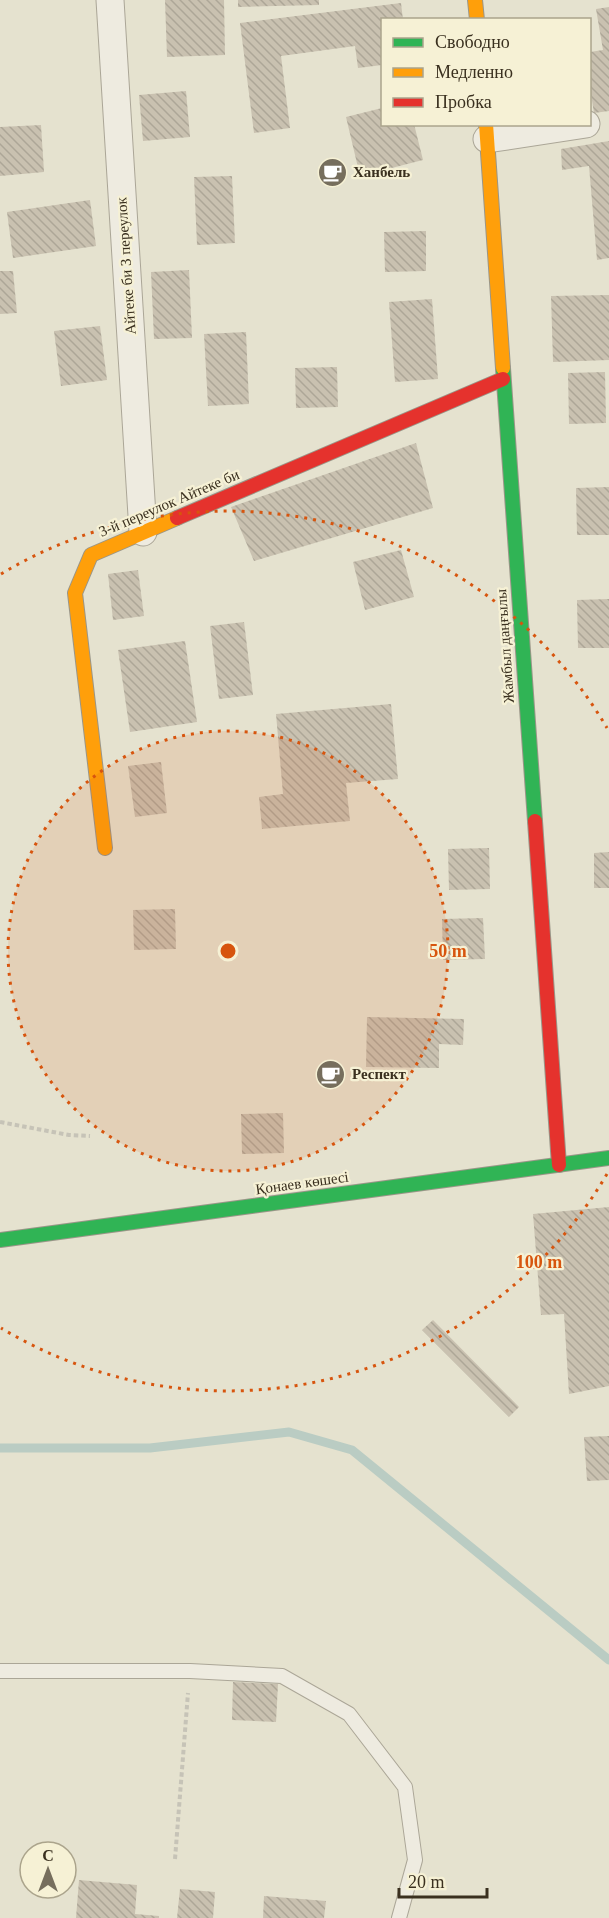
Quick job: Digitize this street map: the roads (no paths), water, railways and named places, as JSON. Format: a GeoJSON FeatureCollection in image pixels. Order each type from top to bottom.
{"type":"FeatureCollection","features":[{"type":"Feature","properties":{"kind":"main road"},"geometry":{"type":"LineString","coordinates":[[475,0],[477,18]]}},
{"type":"Feature","properties":{"kind":"main road","name":"Жамбыл даңғылы"},"geometry":{"type":"LineString","coordinates":[[486,132],[559,1165]]}},
{"type":"Feature","properties":{"kind":"main road","name":"3-й переулок Айтеке би"},"geometry":{"type":"LineString","coordinates":[[105,849],[75,593],[91,555],[503,379]]}},
{"type":"Feature","properties":{"kind":"main road","name":"Қонаев көшесі"},"geometry":{"type":"LineString","coordinates":[[0,1240],[609,1158]]}},
{"type":"Feature","properties":{"kind":"street","name":"Айтеке би 3 переулок"},"geometry":{"type":"LineString","coordinates":[[110,0],[143,532]]}},
{"type":"Feature","properties":{"kind":"street"},"geometry":{"type":"LineString","coordinates":[[591,124],[609,121]]}},
{"type":"Feature","properties":{"kind":"street"},"geometry":{"type":"LineString","coordinates":[[486,132],[562,126]]}},
{"type":"Feature","properties":{"kind":"lane"},"geometry":{"type":"LineString","coordinates":[[0,1671],[190,1671],[282,1676],[349,1714],[405,1787],[415,1860],[399,1918]]}},
{"type":"Feature","properties":{"kind":"waterway"},"geometry":{"type":"LineString","coordinates":[[0,1448],[150,1448],[289,1432],[352,1450],[609,1660]]}},
{"type":"Feature","properties":{"kind":"place","name":"Ханбель"},"geometry":{"type":"Point","coordinates":[332,172]}},
{"type":"Feature","properties":{"kind":"place","name":"Респект"},"geometry":{"type":"Point","coordinates":[331,1074]}}]}
